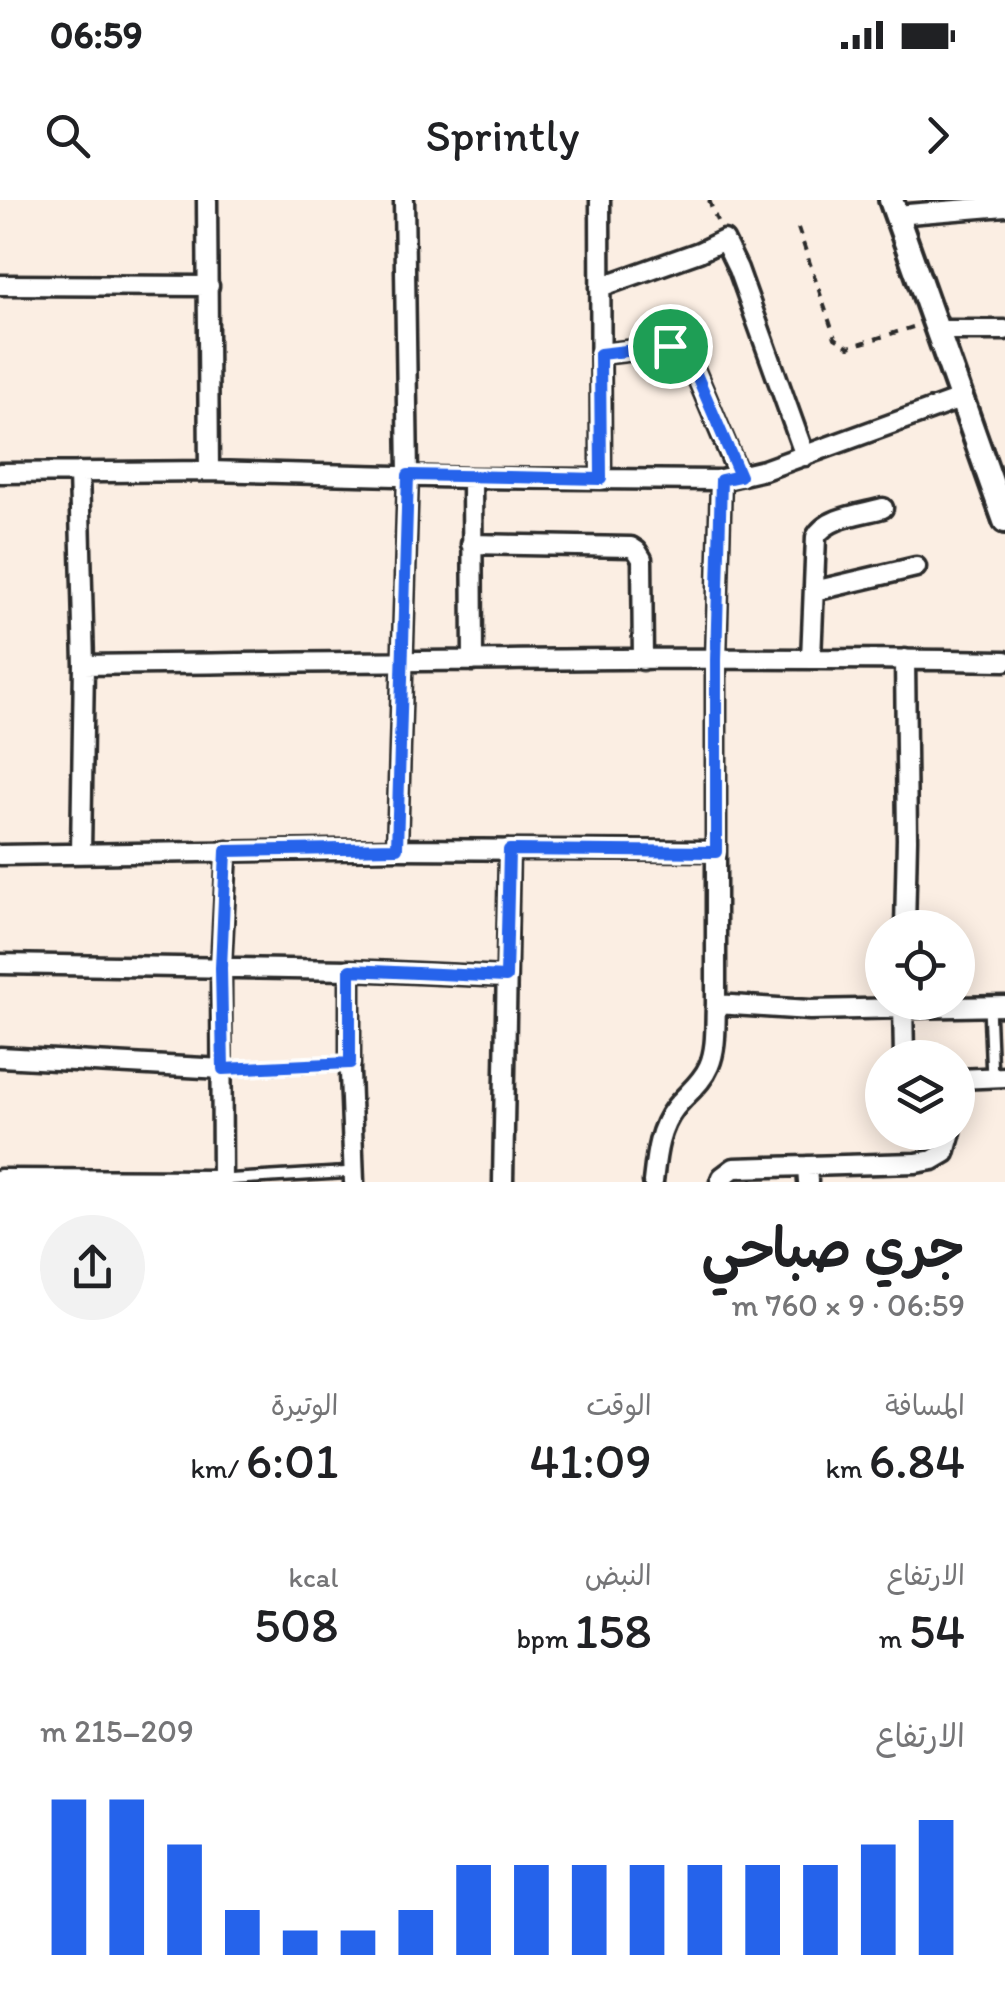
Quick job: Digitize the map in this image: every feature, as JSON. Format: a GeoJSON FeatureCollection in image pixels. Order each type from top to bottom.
{"type":"FeatureCollection","features":[{"type":"Feature","properties":{"kind":"street"},"geometry":{"type":"LineString","coordinates":[[208,200],[209,471]]}},
{"type":"Feature","properties":{"kind":"street"},"geometry":{"type":"LineString","coordinates":[[397,848],[408,475],[404,200]]}},
{"type":"Feature","properties":{"kind":"street"},"geometry":{"type":"LineString","coordinates":[[600,200],[601,479]]}},
{"type":"Feature","properties":{"kind":"street"},"geometry":{"type":"LineString","coordinates":[[1005,206],[894,207],[1005,521]]}},
{"type":"Feature","properties":{"kind":"street"},"geometry":{"type":"LineString","coordinates":[[600,287],[724,240],[805,456]]}},
{"type":"Feature","properties":{"kind":"street"},"geometry":{"type":"LineString","coordinates":[[0,285],[209,286]]}},
{"type":"Feature","properties":{"kind":"street"},"geometry":{"type":"LineString","coordinates":[[934,325],[1005,330]]}},
{"type":"Feature","properties":{"kind":"street"},"geometry":{"type":"LineString","coordinates":[[600,354],[670,346],[685,354],[694,369],[730,478],[716,660],[716,1004],[711,1063],[673,1110],[658,1139],[653,1182]]}},
{"type":"Feature","properties":{"kind":"street"},"geometry":{"type":"LineString","coordinates":[[0,473],[209,471],[472,478],[730,478],[805,456],[960,399]]}},
{"type":"Feature","properties":{"kind":"street"},"geometry":{"type":"LineString","coordinates":[[79,472],[84,665],[81,854]]}},
{"type":"Feature","properties":{"kind":"street"},"geometry":{"type":"LineString","coordinates":[[472,478],[472,661]]}},
{"type":"Feature","properties":{"kind":"street"},"geometry":{"type":"LineString","coordinates":[[811,660],[816,537],[821,528],[882,508]]}},
{"type":"Feature","properties":{"kind":"street"},"geometry":{"type":"LineString","coordinates":[[472,544],[631,547],[637,551],[642,559],[643,660]]}},
{"type":"Feature","properties":{"kind":"street"},"geometry":{"type":"LineString","coordinates":[[814,591],[916,567]]}},
{"type":"Feature","properties":{"kind":"street"},"geometry":{"type":"LineString","coordinates":[[84,665],[905,659],[1005,662]]}},
{"type":"Feature","properties":{"kind":"street"},"geometry":{"type":"LineString","coordinates":[[905,659],[905,910]]}},
{"type":"Feature","properties":{"kind":"street"},"geometry":{"type":"LineString","coordinates":[[0,855],[397,848],[716,852]]}},
{"type":"Feature","properties":{"kind":"street"},"geometry":{"type":"LineString","coordinates":[[503,1182],[509,850]]}},
{"type":"Feature","properties":{"kind":"street"},"geometry":{"type":"LineString","coordinates":[[0,1179],[222,1181],[221,968],[226,851]]}},
{"type":"Feature","properties":{"kind":"street"},"geometry":{"type":"LineString","coordinates":[[0,964],[506,977]]}},
{"type":"Feature","properties":{"kind":"street"},"geometry":{"type":"LineString","coordinates":[[350,970],[354,1177]]}},
{"type":"Feature","properties":{"kind":"street"},"geometry":{"type":"LineString","coordinates":[[716,1004],[810,1010],[865,1008]]}},
{"type":"Feature","properties":{"kind":"street"},"geometry":{"type":"LineString","coordinates":[[0,1058],[223,1069]]}},
{"type":"Feature","properties":{"kind":"street"},"geometry":{"type":"LineString","coordinates":[[720,1182],[734,1168],[808,1174],[916,1163],[933,1160],[945,1150]]}},
{"type":"Feature","properties":{"kind":"lane"},"geometry":{"type":"LineString","coordinates":[[997,1006],[999,1078]]}},
{"type":"Feature","properties":{"kind":"lane"},"geometry":{"type":"LineString","coordinates":[[223,1069],[350,1063]]}},
{"type":"Feature","properties":{"kind":"lane"},"geometry":{"type":"LineString","coordinates":[[222,1181],[354,1177]]}},
{"type":"Feature","properties":{"kind":"path"},"geometry":{"type":"LineString","coordinates":[[709,200],[724,240]]}},
{"type":"Feature","properties":{"kind":"path"},"geometry":{"type":"LineString","coordinates":[[798,228],[835,338],[849,348],[934,325]]}},
{"type":"Feature","properties":{"kind":"route"},"geometry":{"type":"LineString","coordinates":[[670,346],[685,354],[694,369],[740,476],[721,480],[716,852],[509,850],[506,977],[350,970],[350,1063],[223,1069],[221,968],[226,851],[397,848],[408,475],[601,479],[600,354],[670,346]]}}]}
